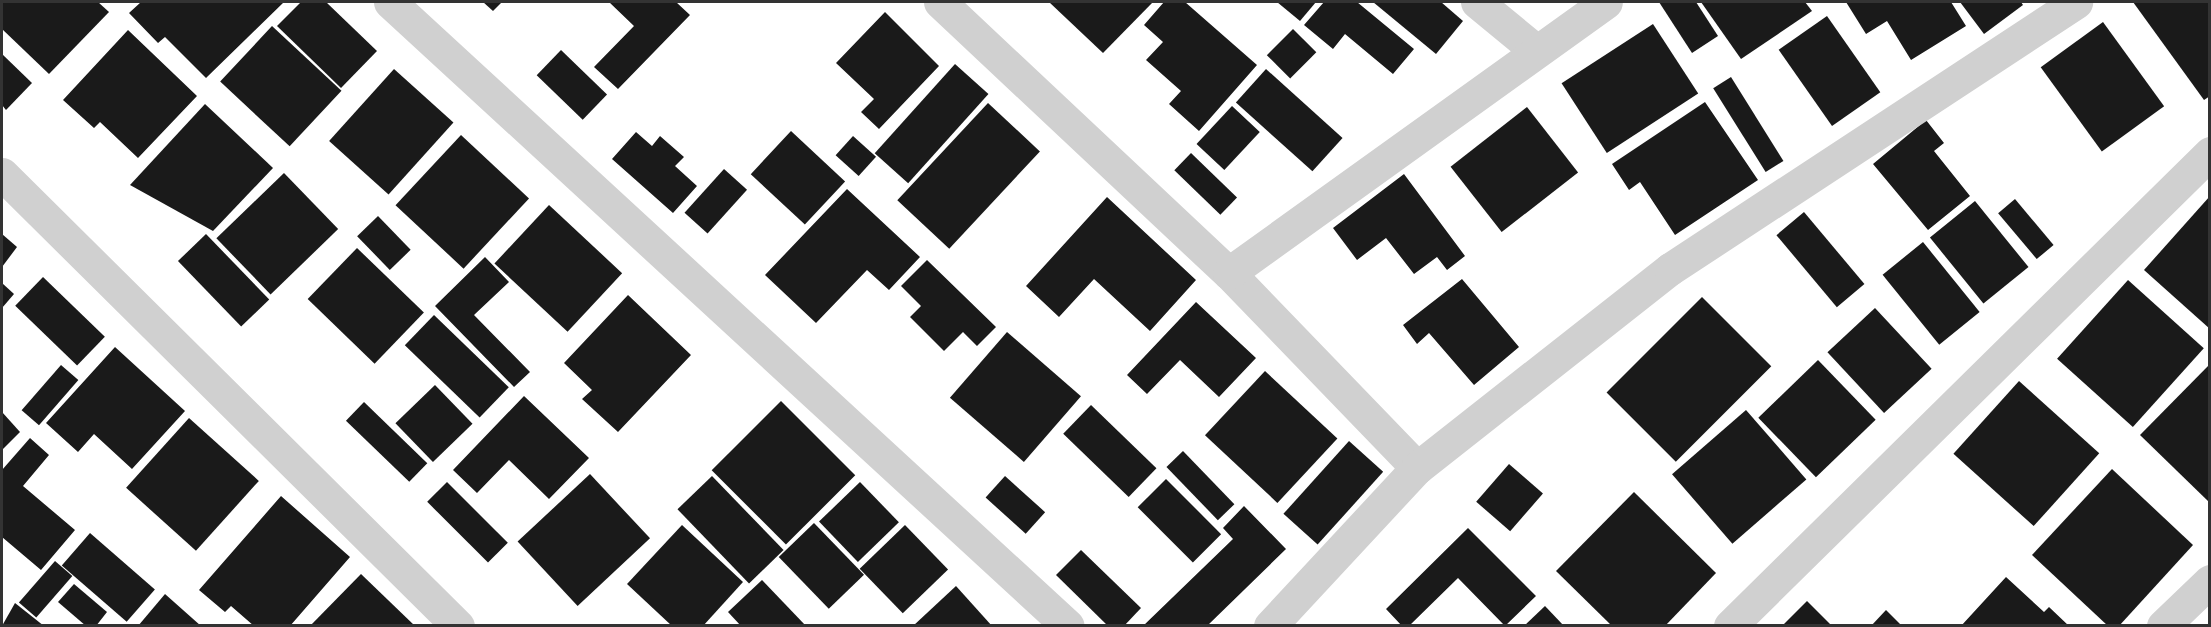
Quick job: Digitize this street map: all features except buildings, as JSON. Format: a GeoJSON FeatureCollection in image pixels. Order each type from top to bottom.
{"type":"FeatureCollection","features":[{"type":"Feature","properties":{"kind":"street"},"geometry":{"type":"LineString","coordinates":[[390,2],[1068,626]]}},
{"type":"Feature","properties":{"kind":"street"},"geometry":{"type":"LineString","coordinates":[[940,2],[1229,273],[1417,468]]}},
{"type":"Feature","properties":{"kind":"street"},"geometry":{"type":"LineString","coordinates":[[1477,2],[1534,49]]}},
{"type":"Feature","properties":{"kind":"street"},"geometry":{"type":"LineString","coordinates":[[1229,273],[1534,49],[1606,2]]}},
{"type":"Feature","properties":{"kind":"street"},"geometry":{"type":"LineString","coordinates":[[1270,626],[1417,468],[1670,269],[2076,2]]}},
{"type":"Feature","properties":{"kind":"street"},"geometry":{"type":"LineString","coordinates":[[1730,626],[2210,153]]}},
{"type":"Feature","properties":{"kind":"street"},"geometry":{"type":"LineString","coordinates":[[2,174],[458,626]]}},
{"type":"Feature","properties":{"kind":"street"},"geometry":{"type":"LineString","coordinates":[[2163,626],[2210,581]]}}]}
